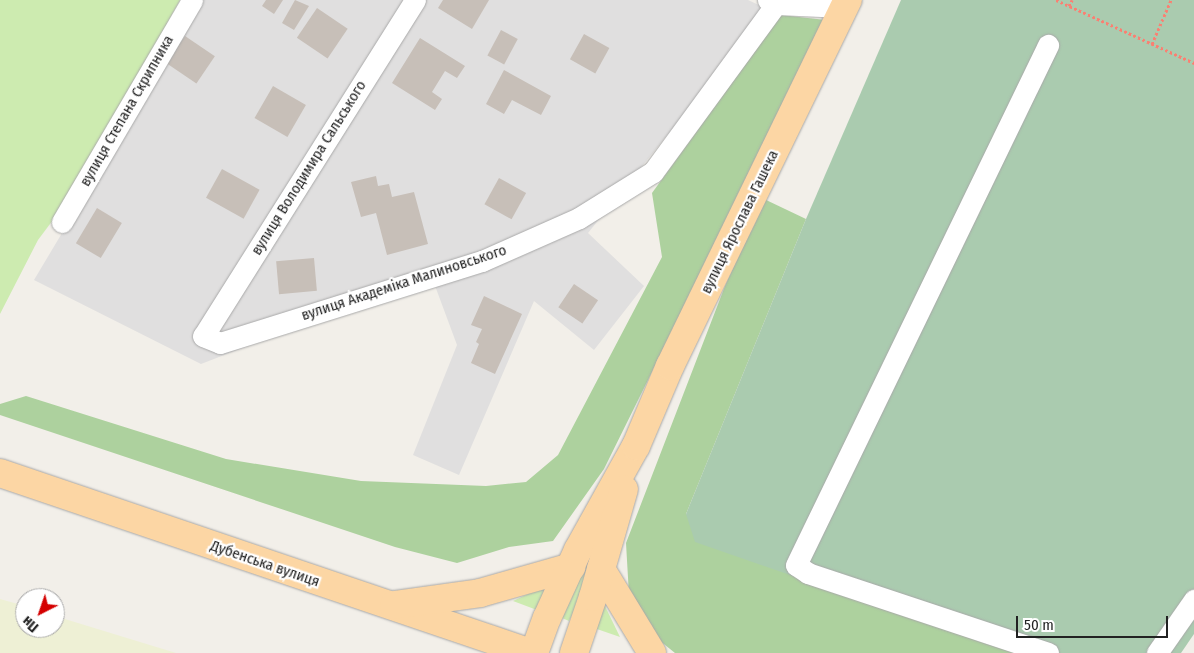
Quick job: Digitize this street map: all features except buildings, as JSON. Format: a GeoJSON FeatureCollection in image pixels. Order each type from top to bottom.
{"type":"FeatureCollection","features":[{"type":"Feature","properties":{"kind":"main road","name":"вулиця Ярослава Гашека"},"geometry":{"type":"LineString","coordinates":[[533,653],[570,567],[636,446],[674,357],[846,4]]}},
{"type":"Feature","properties":{"kind":"main road","name":"вулиця Ярослава Гашека"},"geometry":{"type":"LineString","coordinates":[[574,653],[601,569],[636,446]]}},
{"type":"Feature","properties":{"kind":"main road","name":"Дубенська вулиця"},"geometry":{"type":"LineString","coordinates":[[0,473],[388,606],[533,653]]}},
{"type":"Feature","properties":{"kind":"main road"},"geometry":{"type":"LineString","coordinates":[[388,606],[480,593],[570,567]]}},
{"type":"Feature","properties":{"kind":"main road"},"geometry":{"type":"LineString","coordinates":[[601,569],[652,653]]}},
{"type":"Feature","properties":{"kind":"street","name":"вулиця Степана Скрипника"},"geometry":{"type":"LineString","coordinates":[[62,222],[192,0]]}},
{"type":"Feature","properties":{"kind":"street","name":"вулиця Володимира Сальського"},"geometry":{"type":"LineString","coordinates":[[203,336],[415,0]]}},
{"type":"Feature","properties":{"kind":"street","name":"вулиця Академіка Малиновського"},"geometry":{"type":"LineString","coordinates":[[203,336],[220,343],[435,276],[482,261],[579,218],[653,172],[772,2],[846,4]]}},
{"type":"Feature","properties":{"kind":"street"},"geometry":{"type":"LineString","coordinates":[[1048,45],[796,565],[808,573],[1048,653]]}},
{"type":"Feature","properties":{"kind":"street"},"geometry":{"type":"LineString","coordinates":[[1157,653],[1194,600]]}},
{"type":"Feature","properties":{"kind":"path"},"geometry":{"type":"LineString","coordinates":[[1056,0],[1194,64]]}},
{"type":"Feature","properties":{"kind":"path"},"geometry":{"type":"LineString","coordinates":[[1069,6],[1072,0]]}},
{"type":"Feature","properties":{"kind":"path"},"geometry":{"type":"LineString","coordinates":[[1152,44],[1171,0]]}},
{"type":"Feature","properties":{"kind":"shaded area"},"geometry":{"type":"Polygon","coordinates":[[[201,0],[748,0],[763,7],[706,87],[588,233],[644,286],[594,350],[534,301],[459,475],[413,455],[457,345],[431,275],[201,364],[34,280],[201,0]]]}},
{"type":"Feature","properties":{"kind":"green space"},"geometry":{"type":"Polygon","coordinates":[[[0,0],[180,0],[77,188],[38,240],[0,314],[0,0]]]}},
{"type":"Feature","properties":{"kind":"green space"},"geometry":{"type":"Polygon","coordinates":[[[901,0],[1194,0],[1194,634],[1181,653],[1015,653],[695,542],[686,514],[806,219],[901,0]]]}},
{"type":"Feature","properties":{"kind":"green space"},"geometry":{"type":"Polygon","coordinates":[[[781,15],[826,20],[604,469],[553,541],[509,547],[457,563],[395,547],[0,415],[0,404],[26,396],[226,459],[361,481],[486,486],[526,482],[558,455],[662,257],[652,193],[781,15]]]}},
{"type":"Feature","properties":{"kind":"green space"},"geometry":{"type":"Polygon","coordinates":[[[764,199],[806,219],[686,514],[1015,653],[675,653],[649,632],[629,595],[626,543],[725,286],[764,199]]]}},
{"type":"Feature","properties":{"kind":"green space"},"geometry":{"type":"Polygon","coordinates":[[[608,513],[580,599],[569,621],[562,618],[608,513]]]}},
{"type":"Feature","properties":{"kind":"green space"},"geometry":{"type":"Polygon","coordinates":[[[547,585],[537,610],[513,601],[547,585]]]}},
{"type":"Feature","properties":{"kind":"green space"},"geometry":{"type":"Polygon","coordinates":[[[0,599],[15,603],[15,638],[65,638],[65,619],[176,653],[0,653],[0,599]]]}},
{"type":"Feature","properties":{"kind":"green space"},"geometry":{"type":"Polygon","coordinates":[[[603,602],[620,637],[594,628],[603,602]]]}}]}
